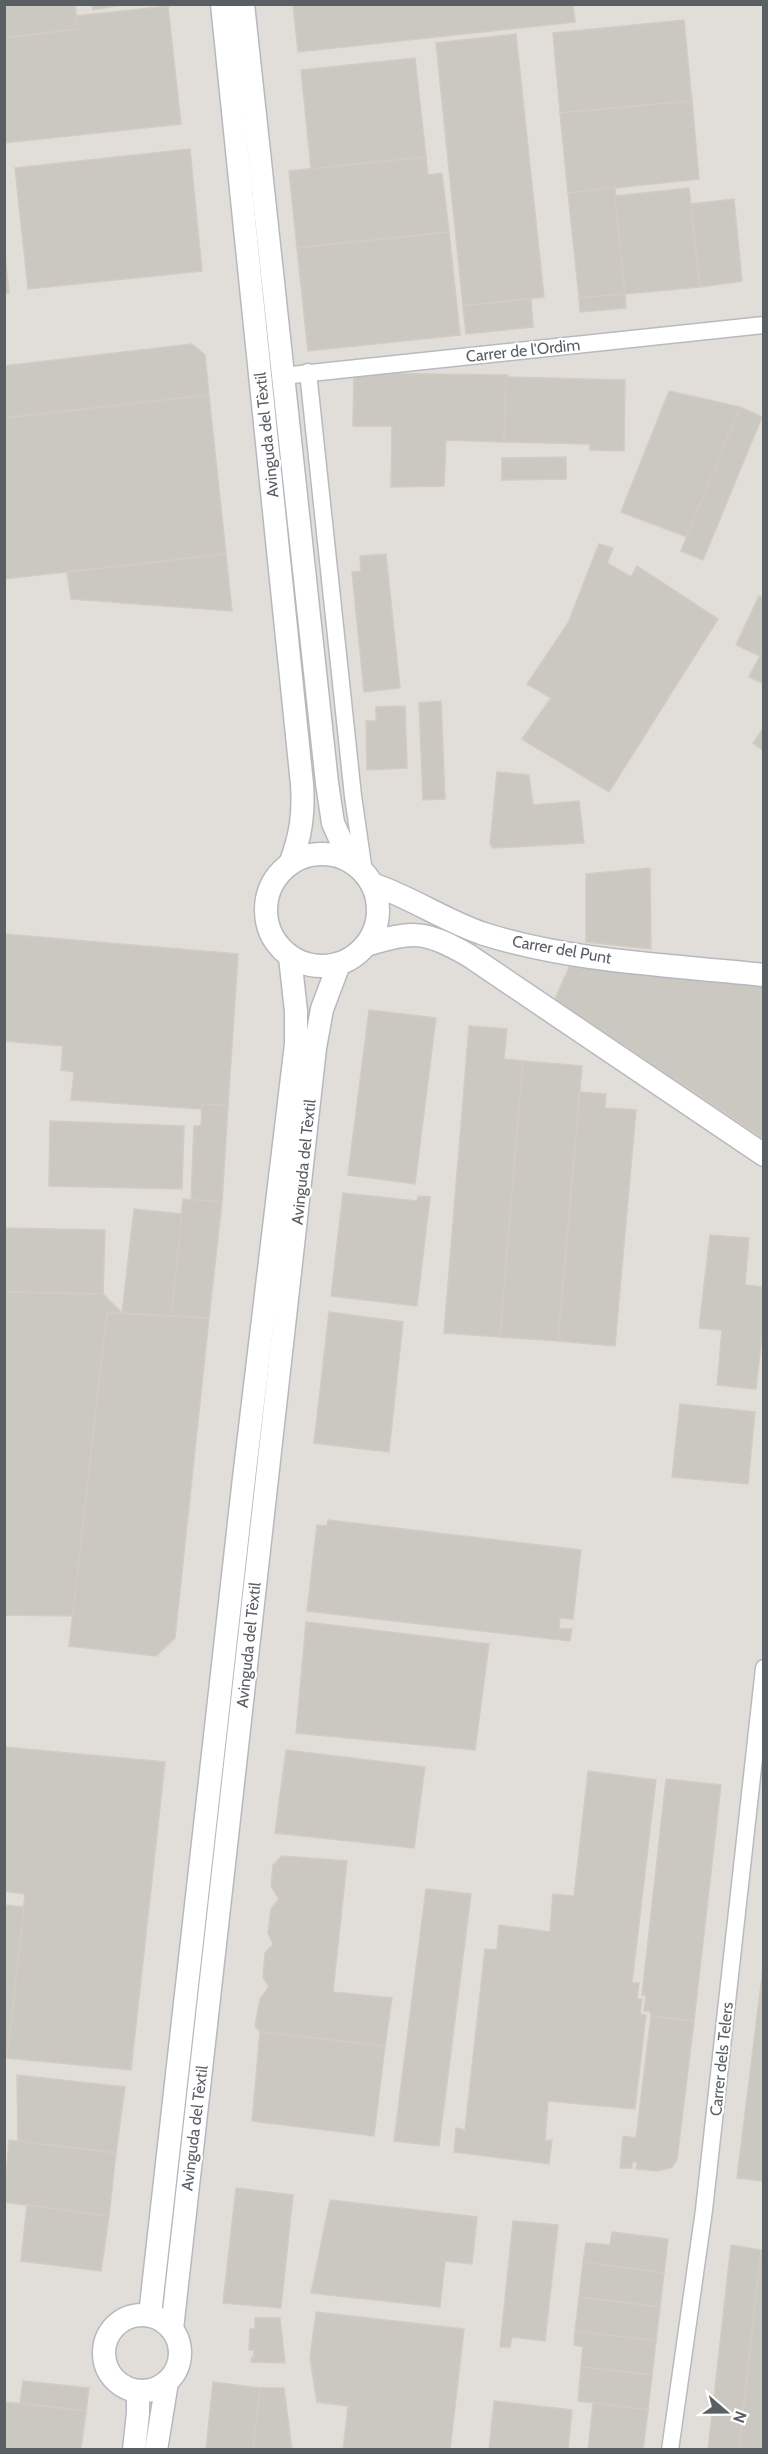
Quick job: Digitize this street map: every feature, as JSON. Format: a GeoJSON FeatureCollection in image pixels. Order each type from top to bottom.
{"type":"FeatureCollection","features":[{"type":"Feature","properties":{"kind":"street","name":"Avinguda del Tèxtil"},"geometry":{"type":"LineString","coordinates":[[222,4],[303,784],[304,814],[297,846],[290,864]]}},
{"type":"Feature","properties":{"kind":"street","name":"Avinguda del Tèxtil"},"geometry":{"type":"LineString","coordinates":[[243,4],[327,783],[333,824],[362,872]]}},
{"type":"Feature","properties":{"kind":"street","name":"Carrer de l'Ordim"},"geometry":{"type":"LineString","coordinates":[[282,376],[764,325]]}},
{"type":"Feature","properties":{"kind":"street"},"geometry":{"type":"LineString","coordinates":[[308,372],[362,872],[377,899],[378,915],[374,931],[366,945],[356,955],[339,964],[314,967],[290,957],[273,939],[267,926],[265,912],[267,897],[272,883],[290,864],[304,856],[335,855],[362,872]]}},
{"type":"Feature","properties":{"kind":"street","name":"Carrer del Punt"},"geometry":{"type":"LineString","coordinates":[[362,872],[397,893],[455,922],[510,941],[567,952],[764,975]]}},
{"type":"Feature","properties":{"kind":"street"},"geometry":{"type":"LineString","coordinates":[[366,945],[399,935],[426,935],[442,941],[468,955],[764,1155]]}},
{"type":"Feature","properties":{"kind":"street","name":"Avinguda del Tèxtil"},"geometry":{"type":"LineString","coordinates":[[150,2315],[244,1478],[296,1044],[297,1011],[290,957]]}},
{"type":"Feature","properties":{"kind":"street","name":"Avinguda del Tèxtil"},"geometry":{"type":"LineString","coordinates":[[172,2329],[174,2294],[315,1048],[322,1009],[339,964]]}},
{"type":"Feature","properties":{"kind":"street","name":"Carrer dels Telers"},"geometry":{"type":"LineString","coordinates":[[670,2450],[704,2210],[764,1668]]}},
{"type":"Feature","properties":{"kind":"street"},"geometry":{"type":"LineString","coordinates":[[156,2450],[167,2382],[179,2363],[178,2340],[172,2329],[163,2321],[150,2315],[127,2318],[116,2325],[104,2347],[104,2359],[112,2376],[126,2388],[138,2391],[148,2391],[167,2382]]}},
{"type":"Feature","properties":{"kind":"street"},"geometry":{"type":"LineString","coordinates":[[134,2450],[138,2391]]}},
{"type":"Feature","properties":{"kind":"shaded area"},"geometry":{"type":"Polygon","coordinates":[[[5,5],[763,5],[763,2449],[5,2449],[5,5]]]}},
{"type":"Feature","properties":{"kind":"building"},"geometry":{"type":"Polygon","coordinates":[[[4,4],[75,4],[78,29],[4,38],[4,4]]]}},
{"type":"Feature","properties":{"kind":"building"},"geometry":{"type":"Polygon","coordinates":[[[92,4],[127,4],[93,10],[92,4]]]}},
{"type":"Feature","properties":{"kind":"building"},"geometry":{"type":"Polygon","coordinates":[[[293,4],[573,4],[575,22],[298,52],[293,4]]]}},
{"type":"Feature","properties":{"kind":"building"},"geometry":{"type":"Polygon","coordinates":[[[168,6],[181,124],[4,143],[4,38],[78,29],[76,16],[168,6]]]}},
{"type":"Feature","properties":{"kind":"building"},"geometry":{"type":"Polygon","coordinates":[[[684,20],[692,101],[560,113],[553,33],[684,20]]]}},
{"type":"Feature","properties":{"kind":"building"},"geometry":{"type":"Polygon","coordinates":[[[516,34],[544,297],[463,306],[436,43],[516,34]]]}},
{"type":"Feature","properties":{"kind":"building"},"geometry":{"type":"Polygon","coordinates":[[[415,58],[426,157],[311,169],[301,70],[415,58]]]}},
{"type":"Feature","properties":{"kind":"building"},"geometry":{"type":"Polygon","coordinates":[[[692,101],[699,179],[568,193],[560,113],[692,101]]]}},
{"type":"Feature","properties":{"kind":"building"},"geometry":{"type":"Polygon","coordinates":[[[190,149],[202,271],[28,289],[15,168],[190,149]]]}},
{"type":"Feature","properties":{"kind":"building"},"geometry":{"type":"Polygon","coordinates":[[[426,157],[428,175],[442,173],[449,232],[297,248],[289,171],[426,157]]]}},
{"type":"Feature","properties":{"kind":"building"},"geometry":{"type":"Polygon","coordinates":[[[615,187],[625,294],[579,298],[568,193],[615,187]]]}},
{"type":"Feature","properties":{"kind":"building"},"geometry":{"type":"Polygon","coordinates":[[[689,188],[700,287],[625,294],[615,196],[689,188]]]}},
{"type":"Feature","properties":{"kind":"building"},"geometry":{"type":"Polygon","coordinates":[[[734,199],[742,281],[700,287],[691,204],[734,199]]]}},
{"type":"Feature","properties":{"kind":"building"},"geometry":{"type":"Polygon","coordinates":[[[449,232],[460,335],[308,351],[297,248],[449,232]]]}},
{"type":"Feature","properties":{"kind":"building"},"geometry":{"type":"Polygon","coordinates":[[[4,246],[9,293],[4,294],[4,246]]]}},
{"type":"Feature","properties":{"kind":"building"},"geometry":{"type":"Polygon","coordinates":[[[625,294],[626,308],[580,312],[579,298],[625,294]]]}},
{"type":"Feature","properties":{"kind":"building"},"geometry":{"type":"Polygon","coordinates":[[[531,299],[533,327],[466,334],[463,306],[531,299]]]}},
{"type":"Feature","properties":{"kind":"building"},"geometry":{"type":"Polygon","coordinates":[[[192,344],[205,355],[209,395],[4,418],[4,366],[192,344]]]}},
{"type":"Feature","properties":{"kind":"building"},"geometry":{"type":"Polygon","coordinates":[[[354,373],[508,375],[504,442],[446,440],[444,486],[391,487],[392,426],[353,426],[354,373]]]}},
{"type":"Feature","properties":{"kind":"building"},"geometry":{"type":"Polygon","coordinates":[[[506,377],[625,380],[624,451],[590,450],[590,444],[504,442],[506,377]]]}},
{"type":"Feature","properties":{"kind":"building"},"geometry":{"type":"Polygon","coordinates":[[[669,391],[740,407],[687,537],[621,512],[669,391]]]}},
{"type":"Feature","properties":{"kind":"building"},"geometry":{"type":"Polygon","coordinates":[[[209,395],[226,554],[4,579],[4,418],[209,395]]]}},
{"type":"Feature","properties":{"kind":"building"},"geometry":{"type":"Polygon","coordinates":[[[740,407],[762,417],[703,560],[681,551],[740,407]]]}},
{"type":"Feature","properties":{"kind":"building"},"geometry":{"type":"Polygon","coordinates":[[[566,457],[566,479],[502,480],[502,458],[566,457]]]}},
{"type":"Feature","properties":{"kind":"building"},"geometry":{"type":"Polygon","coordinates":[[[599,544],[613,548],[607,563],[631,577],[637,566],[718,619],[609,792],[522,739],[551,698],[527,684],[568,623],[599,544]]]}},
{"type":"Feature","properties":{"kind":"building"},"geometry":{"type":"Polygon","coordinates":[[[226,554],[232,611],[71,599],[67,572],[226,554]]]}},
{"type":"Feature","properties":{"kind":"building"},"geometry":{"type":"Polygon","coordinates":[[[386,554],[400,688],[364,692],[352,572],[361,571],[360,556],[386,554]]]}},
{"type":"Feature","properties":{"kind":"building"},"geometry":{"type":"Polygon","coordinates":[[[759,596],[764,599],[764,647],[760,656],[736,645],[759,596]]]}},
{"type":"Feature","properties":{"kind":"building"},"geometry":{"type":"Polygon","coordinates":[[[764,648],[764,684],[749,677],[764,648]]]}},
{"type":"Feature","properties":{"kind":"building"},"geometry":{"type":"Polygon","coordinates":[[[441,701],[445,799],[423,800],[419,703],[441,701]]]}},
{"type":"Feature","properties":{"kind":"building"},"geometry":{"type":"Polygon","coordinates":[[[405,706],[407,768],[367,770],[366,721],[376,721],[376,707],[405,706]]]}},
{"type":"Feature","properties":{"kind":"building"},"geometry":{"type":"Polygon","coordinates":[[[764,727],[764,751],[753,743],[764,727]]]}},
{"type":"Feature","properties":{"kind":"building"},"geometry":{"type":"Polygon","coordinates":[[[497,772],[529,775],[533,805],[579,801],[584,843],[493,848],[490,844],[497,772]]]}},
{"type":"Feature","properties":{"kind":"building"},"geometry":{"type":"Polygon","coordinates":[[[650,868],[651,949],[586,942],[586,874],[650,868]]]}},
{"type":"Feature","properties":{"kind":"building"},"geometry":{"type":"Polygon","coordinates":[[[4,934],[238,954],[228,1106],[202,1104],[201,1109],[71,1100],[74,1072],[61,1070],[63,1046],[4,1041],[4,934]]]}},
{"type":"Feature","properties":{"kind":"building"},"geometry":{"type":"Polygon","coordinates":[[[571,963],[764,986],[764,1139],[555,999],[571,963]]]}},
{"type":"Feature","properties":{"kind":"building"},"geometry":{"type":"Polygon","coordinates":[[[369,1010],[436,1018],[415,1184],[348,1175],[369,1010]]]}},
{"type":"Feature","properties":{"kind":"building"},"geometry":{"type":"Polygon","coordinates":[[[469,1026],[507,1029],[504,1059],[523,1061],[500,1337],[444,1333],[469,1026]]]}},
{"type":"Feature","properties":{"kind":"building"},"geometry":{"type":"Polygon","coordinates":[[[523,1061],[582,1066],[558,1341],[500,1337],[523,1061]]]}},
{"type":"Feature","properties":{"kind":"building"},"geometry":{"type":"Polygon","coordinates":[[[580,1092],[606,1094],[605,1108],[636,1110],[615,1346],[558,1341],[580,1092]]]}},
{"type":"Feature","properties":{"kind":"building"},"geometry":{"type":"Polygon","coordinates":[[[202,1104],[228,1106],[222,1202],[191,1200],[194,1126],[201,1126],[202,1104]]]}},
{"type":"Feature","properties":{"kind":"building"},"geometry":{"type":"Polygon","coordinates":[[[50,1121],[184,1126],[182,1189],[49,1186],[50,1121]]]}},
{"type":"Feature","properties":{"kind":"building"},"geometry":{"type":"Polygon","coordinates":[[[343,1193],[417,1201],[418,1196],[430,1197],[417,1306],[331,1296],[343,1193]]]}},
{"type":"Feature","properties":{"kind":"building"},"geometry":{"type":"Polygon","coordinates":[[[183,1199],[222,1202],[209,1318],[171,1316],[183,1199]]]}},
{"type":"Feature","properties":{"kind":"building"},"geometry":{"type":"Polygon","coordinates":[[[134,1209],[182,1214],[171,1316],[122,1313],[134,1209]]]}},
{"type":"Feature","properties":{"kind":"building"},"geometry":{"type":"Polygon","coordinates":[[[4,1228],[105,1230],[103,1294],[4,1292],[4,1228]]]}},
{"type":"Feature","properties":{"kind":"building"},"geometry":{"type":"Polygon","coordinates":[[[710,1235],[749,1238],[745,1285],[764,1287],[764,1317],[756,1389],[717,1385],[722,1330],[699,1328],[710,1235]]]}},
{"type":"Feature","properties":{"kind":"building"},"geometry":{"type":"Polygon","coordinates":[[[4,1292],[103,1294],[122,1313],[107,1313],[73,1616],[4,1615],[4,1292]]]}},
{"type":"Feature","properties":{"kind":"building"},"geometry":{"type":"Polygon","coordinates":[[[329,1312],[403,1322],[389,1452],[314,1443],[329,1312]]]}},
{"type":"Feature","properties":{"kind":"building"},"geometry":{"type":"Polygon","coordinates":[[[107,1313],[209,1318],[175,1638],[156,1656],[69,1646],[107,1313]]]}},
{"type":"Feature","properties":{"kind":"building"},"geometry":{"type":"Polygon","coordinates":[[[680,1404],[755,1412],[748,1484],[672,1477],[680,1404]]]}},
{"type":"Feature","properties":{"kind":"building"},"geometry":{"type":"Polygon","coordinates":[[[328,1520],[581,1550],[573,1619],[560,1618],[559,1629],[572,1629],[570,1641],[307,1611],[317,1525],[327,1526],[328,1520]]]}},
{"type":"Feature","properties":{"kind":"building"},"geometry":{"type":"Polygon","coordinates":[[[306,1622],[489,1644],[475,1750],[296,1733],[306,1622]]]}},
{"type":"Feature","properties":{"kind":"building"},"geometry":{"type":"Polygon","coordinates":[[[4,1747],[165,1762],[131,2070],[7,2058],[25,1894],[4,1891],[4,1747]]]}},
{"type":"Feature","properties":{"kind":"building"},"geometry":{"type":"Polygon","coordinates":[[[286,1750],[425,1767],[414,1848],[275,1833],[286,1750]]]}},
{"type":"Feature","properties":{"kind":"building"},"geometry":{"type":"Polygon","coordinates":[[[588,1771],[656,1780],[632,1983],[639,1983],[637,1999],[642,1999],[640,2014],[646,2015],[635,2109],[548,2101],[545,2141],[552,2140],[549,2164],[454,2152],[456,2128],[465,2130],[485,1949],[497,1950],[499,1925],[550,1932],[553,1894],[574,1896],[588,1771]]]}},
{"type":"Feature","properties":{"kind":"building"},"geometry":{"type":"Polygon","coordinates":[[[666,1779],[721,1785],[694,2021],[651,2016],[650,2011],[644,2011],[646,1996],[642,1995],[666,1779]]]}},
{"type":"Feature","properties":{"kind":"building"},"geometry":{"type":"Polygon","coordinates":[[[282,1856],[347,1861],[333,1992],[392,1998],[385,2046],[260,2032],[255,2026],[260,1999],[269,1987],[263,1977],[265,1953],[273,1944],[268,1933],[271,1909],[279,1899],[271,1886],[273,1865],[282,1856]]]}},
{"type":"Feature","properties":{"kind":"building"},"geometry":{"type":"Polygon","coordinates":[[[426,1889],[471,1894],[439,2146],[394,2141],[426,1889]]]}},
{"type":"Feature","properties":{"kind":"building"},"geometry":{"type":"Polygon","coordinates":[[[4,1905],[24,1907],[7,2058],[4,2057],[4,1905]]]}},
{"type":"Feature","properties":{"kind":"building"},"geometry":{"type":"Polygon","coordinates":[[[764,1960],[764,2181],[737,2178],[764,1960]]]}},
{"type":"Feature","properties":{"kind":"building"},"geometry":{"type":"Polygon","coordinates":[[[651,2016],[694,2021],[677,2160],[672,2167],[658,2171],[636,2169],[637,2162],[632,2162],[632,2168],[620,2168],[623,2136],[636,2138],[651,2016]]]}},
{"type":"Feature","properties":{"kind":"building"},"geometry":{"type":"Polygon","coordinates":[[[260,2032],[385,2046],[374,2136],[252,2121],[260,2032]]]}},
{"type":"Feature","properties":{"kind":"building"},"geometry":{"type":"Polygon","coordinates":[[[17,2075],[125,2087],[116,2153],[18,2142],[17,2075]]]}},
{"type":"Feature","properties":{"kind":"building"},"geometry":{"type":"Polygon","coordinates":[[[9,2140],[116,2153],[109,2216],[4,2202],[9,2140]]]}},
{"type":"Feature","properties":{"kind":"building"},"geometry":{"type":"Polygon","coordinates":[[[236,2188],[293,2195],[281,2308],[223,2303],[236,2188]]]}},
{"type":"Feature","properties":{"kind":"building"},"geometry":{"type":"Polygon","coordinates":[[[330,2200],[477,2217],[472,2264],[445,2261],[440,2307],[311,2293],[330,2200]]]}},
{"type":"Feature","properties":{"kind":"building"},"geometry":{"type":"Polygon","coordinates":[[[27,2205],[109,2216],[101,2271],[21,2261],[27,2205]]]}},
{"type":"Feature","properties":{"kind":"building"},"geometry":{"type":"Polygon","coordinates":[[[513,2221],[558,2225],[545,2341],[512,2337],[510,2347],[500,2347],[513,2221]]]}},
{"type":"Feature","properties":{"kind":"building"},"geometry":{"type":"Polygon","coordinates":[[[612,2232],[668,2239],[664,2273],[583,2262],[586,2243],[610,2245],[612,2232]]]}},
{"type":"Feature","properties":{"kind":"building"},"geometry":{"type":"Polygon","coordinates":[[[731,2245],[761,2250],[739,2450],[708,2450],[731,2245]]]}},
{"type":"Feature","properties":{"kind":"building"},"geometry":{"type":"Polygon","coordinates":[[[761,2250],[764,2250],[764,2450],[739,2450],[761,2250]]]}},
{"type":"Feature","properties":{"kind":"building"},"geometry":{"type":"Polygon","coordinates":[[[583,2262],[664,2273],[660,2307],[579,2297],[583,2262]]]}},
{"type":"Feature","properties":{"kind":"building"},"geometry":{"type":"Polygon","coordinates":[[[579,2297],[660,2307],[656,2341],[575,2331],[579,2297]]]}},
{"type":"Feature","properties":{"kind":"building"},"geometry":{"type":"Polygon","coordinates":[[[316,2312],[464,2329],[450,2450],[343,2450],[348,2406],[317,2402],[310,2358],[316,2312]]]}},
{"type":"Feature","properties":{"kind":"building"},"geometry":{"type":"Polygon","coordinates":[[[255,2318],[280,2318],[285,2363],[251,2362],[254,2350],[249,2350],[250,2329],[255,2329],[255,2318]]]}},
{"type":"Feature","properties":{"kind":"building"},"geometry":{"type":"Polygon","coordinates":[[[575,2331],[656,2341],[652,2375],[581,2367],[583,2347],[574,2345],[575,2331]]]}},
{"type":"Feature","properties":{"kind":"building"},"geometry":{"type":"Polygon","coordinates":[[[581,2367],[652,2375],[648,2410],[578,2401],[581,2367]]]}},
{"type":"Feature","properties":{"kind":"building"},"geometry":{"type":"Polygon","coordinates":[[[23,2381],[89,2388],[86,2411],[20,2403],[23,2381]]]}},
{"type":"Feature","properties":{"kind":"building"},"geometry":{"type":"Polygon","coordinates":[[[213,2382],[260,2388],[253,2450],[206,2450],[213,2382]]]}},
{"type":"Feature","properties":{"kind":"building"},"geometry":{"type":"Polygon","coordinates":[[[260,2388],[284,2388],[292,2450],[253,2450],[260,2388]]]}},
{"type":"Feature","properties":{"kind":"building"},"geometry":{"type":"Polygon","coordinates":[[[494,2401],[572,2410],[568,2450],[489,2450],[494,2401]]]}},
{"type":"Feature","properties":{"kind":"building"},"geometry":{"type":"Polygon","coordinates":[[[4,2402],[86,2411],[81,2450],[4,2450],[4,2402]]]}},
{"type":"Feature","properties":{"kind":"building"},"geometry":{"type":"Polygon","coordinates":[[[593,2403],[648,2410],[643,2450],[588,2450],[593,2403]]]}}]}
